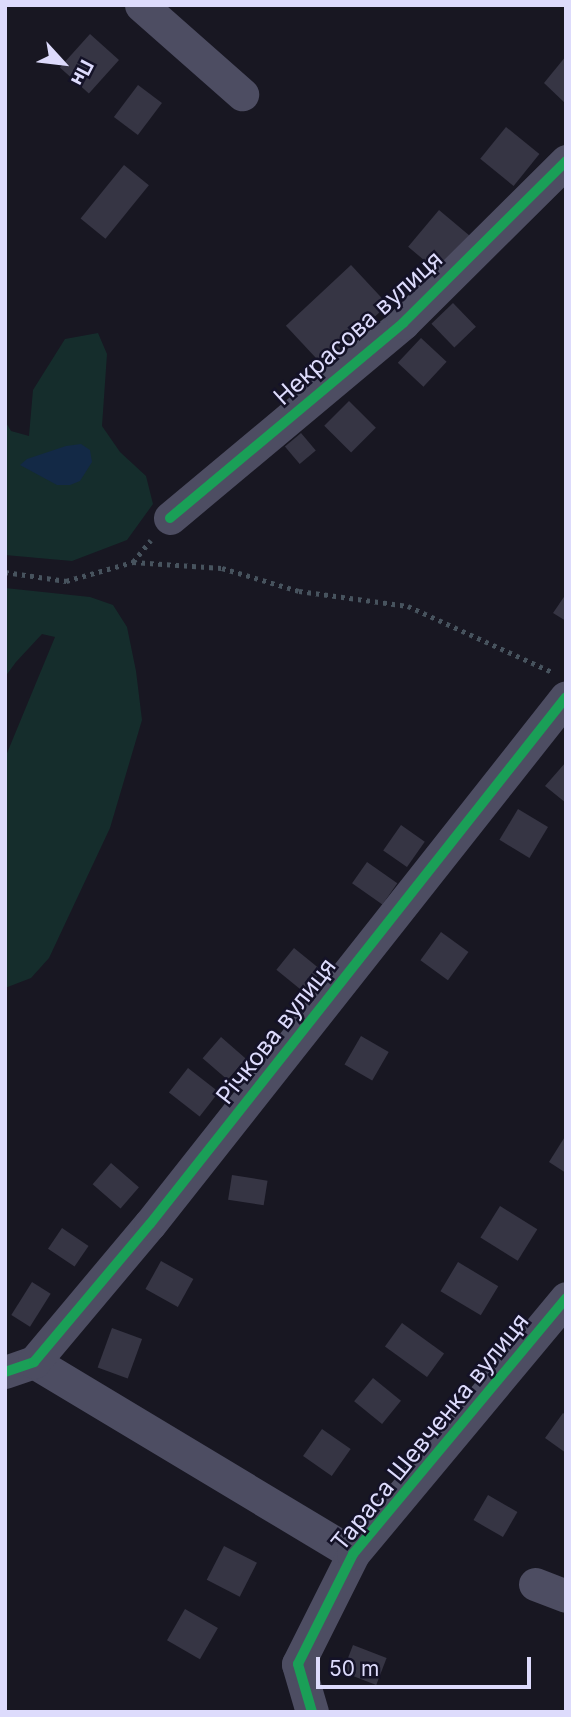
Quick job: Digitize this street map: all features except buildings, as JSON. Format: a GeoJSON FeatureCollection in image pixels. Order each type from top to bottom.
{"type":"FeatureCollection","features":[{"type":"Feature","properties":{"kind":"street"},"geometry":{"type":"LineString","coordinates":[[141,5],[242,94]]}},
{"type":"Feature","properties":{"kind":"street","name":"Некрасова вулиця"},"geometry":{"type":"LineString","coordinates":[[170,518],[403,323],[566,161]]}},
{"type":"Feature","properties":{"kind":"street","name":"Річкова вулиця"},"geometry":{"type":"LineString","coordinates":[[20,1367],[150,1224],[560,685]]}},
{"type":"Feature","properties":{"kind":"street","name":"Тараса Шевченка вулиця"},"geometry":{"type":"LineString","coordinates":[[312,1712],[298,1664],[353,1554],[566,1298]]}},
{"type":"Feature","properties":{"kind":"street"},"geometry":{"type":"LineString","coordinates":[[20,1367],[353,1554]]}},
{"type":"Feature","properties":{"kind":"street"},"geometry":{"type":"LineString","coordinates":[[536,1584],[566,1596]]}},
{"type":"Feature","properties":{"kind":"path"},"geometry":{"type":"LineString","coordinates":[[5,572],[66,581],[133,562],[222,568],[299,591],[408,606],[560,685]]}},
{"type":"Feature","properties":{"kind":"green space"},"geometry":{"type":"Polygon","coordinates":[[[98,333],[107,354],[102,426],[120,452],[146,476],[153,504],[127,540],[72,561],[5,555],[5,421],[11,431],[29,436],[33,390],[65,339],[98,333]]]}},
{"type":"Feature","properties":{"kind":"green space"},"geometry":{"type":"Polygon","coordinates":[[[5,588],[90,597],[113,605],[127,627],[142,720],[110,828],[49,958],[31,978],[5,988],[5,758],[55,637],[42,634],[5,677],[5,588]]]}},
{"type":"Feature","properties":{"kind":"water"},"geometry":{"type":"Polygon","coordinates":[[[81,444],[90,450],[92,462],[80,481],[70,485],[57,485],[20,465],[27,459],[81,444]]]}},
{"type":"Feature","properties":{"kind":"cycle path"},"geometry":{"type":"LineString","coordinates":[[170,518],[403,323],[566,161]]}},
{"type":"Feature","properties":{"kind":"cycle path"},"geometry":{"type":"LineString","coordinates":[[5,1372],[34,1362],[150,1224],[566,697]]}},
{"type":"Feature","properties":{"kind":"cycle path"},"geometry":{"type":"LineString","coordinates":[[312,1712],[298,1664],[353,1554],[566,1298]]}}]}
